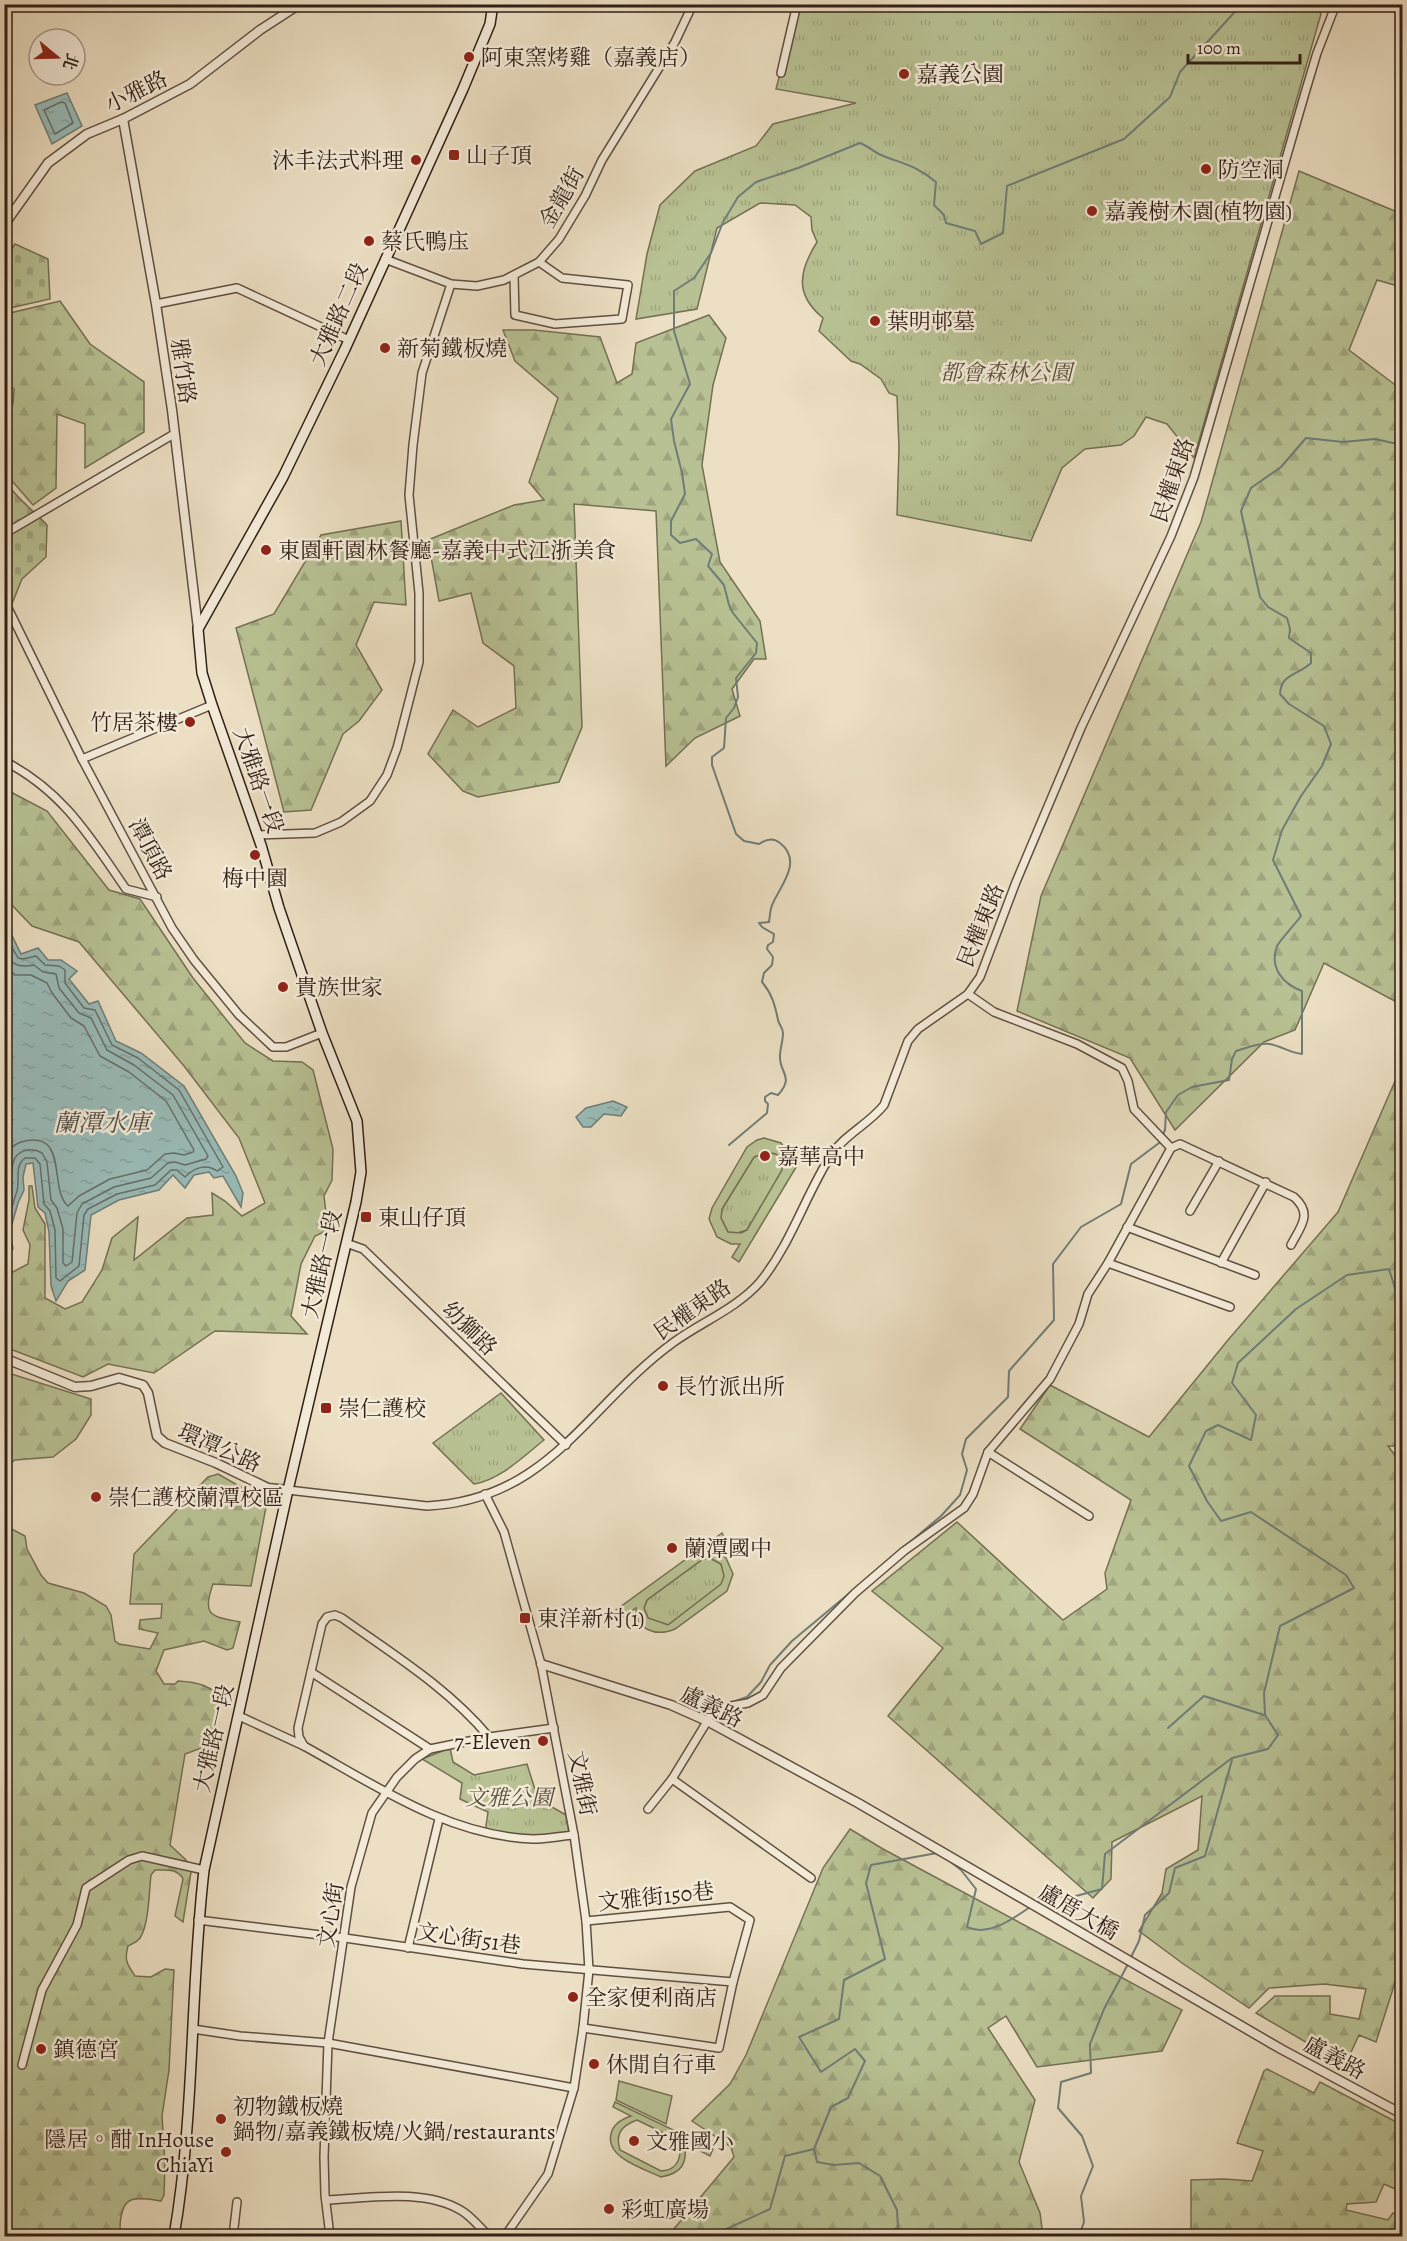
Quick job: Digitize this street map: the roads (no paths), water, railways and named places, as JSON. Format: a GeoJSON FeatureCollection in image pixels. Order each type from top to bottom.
{"type":"FeatureCollection","features":[{"type":"Feature","properties":{"kind":"main road","name":"大雅路二段"},"geometry":{"type":"LineString","coordinates":[[198,629],[283,477],[349,340],[463,89],[490,24],[493,6]]}},
{"type":"Feature","properties":{"kind":"main road","name":"大雅路一段"},"geometry":{"type":"LineString","coordinates":[[174,2236],[182,2188],[198,1920],[204,1869],[361,1172],[357,1120],[322,1033],[212,705],[202,673],[198,629]]}},
{"type":"Feature","properties":{"kind":"street","name":"小雅路"},"geometry":{"type":"LineString","coordinates":[[4,225],[48,163],[87,134],[123,119],[190,84],[260,30],[300,4]]}},
{"type":"Feature","properties":{"kind":"street"},"geometry":{"type":"LineString","coordinates":[[483,4],[493,6]]}},
{"type":"Feature","properties":{"kind":"street","name":"金龍街"},"geometry":{"type":"LineString","coordinates":[[385,259],[451,284],[477,286],[504,280],[539,262],[559,239],[585,196],[602,160],[675,42],[693,4]]}},
{"type":"Feature","properties":{"kind":"street"},"geometry":{"type":"LineString","coordinates":[[781,73],[797,4]]}},
{"type":"Feature","properties":{"kind":"street","name":"民權東路"},"geometry":{"type":"LineString","coordinates":[[288,1490],[427,1506],[447,1505],[518,1482],[548,1461],[641,1370],[674,1342],[735,1303],[759,1283],[790,1235],[832,1153],[884,1106],[908,1041],[918,1029],[968,994],[980,977],[1016,882],[1077,739],[1171,536],[1194,477],[1320,45],[1336,4]]}},
{"type":"Feature","properties":{"kind":"street","name":"雅竹路"},"geometry":{"type":"LineString","coordinates":[[123,119],[156,304],[172,410],[198,629]]}},
{"type":"Feature","properties":{"kind":"street"},"geometry":{"type":"LineString","coordinates":[[514,276],[515,315],[555,324],[622,319],[628,285],[562,278],[539,262]]}},
{"type":"Feature","properties":{"kind":"street"},"geometry":{"type":"LineString","coordinates":[[257,835],[315,833],[341,822],[370,801],[387,775],[397,748],[419,662],[419,593],[409,495],[413,445],[422,373],[451,284]]}},
{"type":"Feature","properties":{"kind":"street"},"geometry":{"type":"LineString","coordinates":[[156,304],[237,288],[349,340]]}},
{"type":"Feature","properties":{"kind":"street"},"geometry":{"type":"LineString","coordinates":[[4,534],[174,434]]}},
{"type":"Feature","properties":{"kind":"street","name":"潭頂路"},"geometry":{"type":"LineString","coordinates":[[4,600],[82,759],[172,928],[194,960],[239,1016],[273,1047],[286,1047],[322,1033]]}},
{"type":"Feature","properties":{"kind":"street"},"geometry":{"type":"LineString","coordinates":[[82,759],[212,705]]}},
{"type":"Feature","properties":{"kind":"street"},"geometry":{"type":"LineString","coordinates":[[4,761],[21,770],[51,792],[87,832],[126,889],[157,897]]}},
{"type":"Feature","properties":{"kind":"street"},"geometry":{"type":"LineString","coordinates":[[968,994],[994,1012],[1077,1044],[1122,1068],[1128,1081],[1134,1109],[1171,1148]]}},
{"type":"Feature","properties":{"kind":"street"},"geometry":{"type":"LineString","coordinates":[[648,1809],[672,1779],[711,1715],[725,1707],[748,1703],[763,1695],[781,1668],[855,1593],[904,1551],[964,1508],[973,1494],[988,1452],[1050,1379],[1079,1324],[1088,1294],[1108,1263],[1171,1148],[1180,1144],[1294,1197],[1302,1204],[1305,1212],[1291,1245]]}},
{"type":"Feature","properties":{"kind":"street"},"geometry":{"type":"LineString","coordinates":[[1190,1211],[1220,1161]]}},
{"type":"Feature","properties":{"kind":"street"},"geometry":{"type":"LineString","coordinates":[[1221,1263],[1266,1182]]}},
{"type":"Feature","properties":{"kind":"street"},"geometry":{"type":"LineString","coordinates":[[1127,1227],[1255,1275]]}},
{"type":"Feature","properties":{"kind":"street","name":"幼獅路"},"geometry":{"type":"LineString","coordinates":[[345,1243],[363,1249],[566,1445]]}},
{"type":"Feature","properties":{"kind":"street"},"geometry":{"type":"LineString","coordinates":[[1108,1263],[1230,1307]]}},
{"type":"Feature","properties":{"kind":"street","name":"環潭公路"},"geometry":{"type":"LineString","coordinates":[[4,1358],[75,1387],[91,1386],[119,1378],[143,1385],[148,1394],[157,1436],[165,1443],[216,1463],[268,1488],[288,1490]]}},
{"type":"Feature","properties":{"kind":"street"},"geometry":{"type":"LineString","coordinates":[[988,1452],[1089,1516]]}},
{"type":"Feature","properties":{"kind":"street","name":"文雅街"},"geometry":{"type":"LineString","coordinates":[[485,1494],[504,1532],[541,1664],[574,1835],[586,1921],[589,1970],[574,2088],[548,2174],[505,2236]]}},
{"type":"Feature","properties":{"kind":"street"},"geometry":{"type":"LineString","coordinates":[[304,1746],[298,1737],[298,1728],[322,1624],[327,1617],[335,1615],[444,1690],[489,1737]]}},
{"type":"Feature","properties":{"kind":"street","name":"盧義路"},"geometry":{"type":"LineString","coordinates":[[541,1664],[671,1705],[707,1721],[858,1803]]}},
{"type":"Feature","properties":{"kind":"street"},"geometry":{"type":"LineString","coordinates":[[311,1672],[430,1749]]}},
{"type":"Feature","properties":{"kind":"street"},"geometry":{"type":"LineString","coordinates":[[239,1716],[304,1746],[439,1819],[490,1833],[533,1839],[574,1835]]}},
{"type":"Feature","properties":{"kind":"street","name":"文心街"},"geometry":{"type":"LineString","coordinates":[[330,2236],[324,2157],[328,2043],[351,1887],[372,1813],[415,1759],[430,1749],[489,1737],[554,1728]]}},
{"type":"Feature","properties":{"kind":"street"},"geometry":{"type":"LineString","coordinates":[[672,1779],[811,1878]]}},
{"type":"Feature","properties":{"kind":"street","name":"盧厝大橋"},"geometry":{"type":"LineString","coordinates":[[858,1803],[1281,2049]]}},
{"type":"Feature","properties":{"kind":"street"},"geometry":{"type":"LineString","coordinates":[[408,1948],[439,1819]]}},
{"type":"Feature","properties":{"kind":"street"},"geometry":{"type":"LineString","coordinates":[[22,2065],[42,1990],[77,1924],[86,1888],[129,1860],[142,1856],[204,1869]]}},
{"type":"Feature","properties":{"kind":"street","name":"文雅街150巷"},"geometry":{"type":"LineString","coordinates":[[586,1921],[730,1907],[750,1920],[733,1982]]}},
{"type":"Feature","properties":{"kind":"street"},"geometry":{"type":"LineString","coordinates":[[198,1920],[345,1938]]}},
{"type":"Feature","properties":{"kind":"street","name":"文心街51巷"},"geometry":{"type":"LineString","coordinates":[[345,1938],[523,1964],[733,1982]]}},
{"type":"Feature","properties":{"kind":"street"},"geometry":{"type":"LineString","coordinates":[[583,2028],[719,2048],[733,1982]]}},
{"type":"Feature","properties":{"kind":"street"},"geometry":{"type":"LineString","coordinates":[[193,2029],[240,2036],[328,2043],[574,2088]]}},
{"type":"Feature","properties":{"kind":"street","name":"盧義路"},"geometry":{"type":"LineString","coordinates":[[1281,2049],[1402,2114]]}},
{"type":"Feature","properties":{"kind":"street"},"geometry":{"type":"LineString","coordinates":[[326,2200],[372,2198],[385,2195],[448,2204],[464,2212],[489,2236]]}},
{"type":"Feature","properties":{"kind":"street"},"geometry":{"type":"LineString","coordinates":[[233,2236],[237,2202]]}},
{"type":"Feature","properties":{"kind":"water"},"geometry":{"type":"Polygon","coordinates":[[[67,93],[82,126],[52,144],[35,105],[67,93]]]}},
{"type":"Feature","properties":{"kind":"water","name":"蘭潭水庫"},"geometry":{"type":"Polygon","coordinates":[[[4,919],[21,954],[38,948],[48,960],[61,960],[77,971],[69,979],[89,1004],[98,1001],[116,1041],[141,1053],[184,1086],[236,1176],[243,1193],[241,1207],[223,1176],[214,1178],[209,1172],[194,1175],[185,1188],[173,1175],[159,1190],[119,1200],[91,1215],[85,1270],[68,1281],[56,1301],[51,1286],[49,1232],[45,1213],[38,1207],[33,1163],[26,1164],[23,1177],[24,1190],[10,1231],[13,1249],[5,1251],[4,919]]]}},
{"type":"Feature","properties":{"kind":"water"},"geometry":{"type":"Polygon","coordinates":[[[613,1101],[627,1107],[621,1116],[604,1114],[591,1127],[583,1127],[576,1117],[586,1108],[613,1101]]]}},
{"type":"Feature","properties":{"kind":"waterway"},"geometry":{"type":"LineString","coordinates":[[729,1145],[767,1113],[768,1104],[765,1097],[771,1093],[778,1095],[786,1079],[780,1062],[783,1031],[773,1000],[762,982],[764,973],[772,965],[773,957],[767,949],[768,945],[773,942],[774,934],[759,923],[769,922],[772,905],[788,873],[790,857],[787,850],[775,840],[767,840],[759,844],[744,841],[736,834],[712,765],[712,757],[724,748],[726,718],[734,708],[738,697],[736,678],[756,653],[757,643],[733,613],[724,585],[708,566],[712,554],[696,539],[680,543],[671,535],[671,521],[685,494],[671,419],[690,384],[674,331],[674,291],[694,278],[711,253],[723,222],[738,197],[756,182],[860,143],[881,155],[916,168],[936,182],[934,205],[944,215],[946,223],[975,231],[981,244],[1003,233],[1007,186],[1124,139],[1170,97],[1180,72],[1242,4]]}},
{"type":"Feature","properties":{"kind":"waterway"},"geometry":{"type":"LineString","coordinates":[[1402,401],[1400,404],[1402,409]]}},
{"type":"Feature","properties":{"kind":"waterway"},"geometry":{"type":"LineString","coordinates":[[903,1548],[941,1516],[960,1495],[967,1470],[962,1454],[966,1439],[1008,1397],[1009,1371],[1054,1320],[1053,1264],[1081,1227],[1121,1204],[1131,1164],[1159,1143],[1165,1130],[1166,1112],[1178,1095],[1192,1087],[1229,1080],[1232,1059],[1236,1051],[1266,1044],[1302,1054],[1302,991],[1289,984],[1279,974],[1275,961],[1277,946],[1301,916],[1273,860],[1282,830],[1301,796],[1322,766],[1331,744],[1324,726],[1289,704],[1280,694],[1281,687],[1287,678],[1311,663],[1311,653],[1289,638],[1290,629],[1287,618],[1268,607],[1260,597],[1241,511],[1251,488],[1281,467],[1306,438],[1343,442],[1375,439],[1402,445]]}},
{"type":"Feature","properties":{"kind":"waterway"},"geometry":{"type":"LineString","coordinates":[[1035,1904],[1045,1897],[1076,1896],[1102,1889],[1105,1854],[1232,1758],[1268,1749],[1278,1735],[1265,1715],[1264,1693],[1280,1626],[1354,1588],[1346,1575],[1251,1512],[1221,1521],[1207,1501],[1189,1466],[1206,1431],[1218,1425],[1251,1440],[1256,1415],[1232,1383],[1238,1363],[1296,1309],[1347,1275],[1389,1269],[1397,1295],[1402,1299]]}},
{"type":"Feature","properties":{"kind":"waterway"},"geometry":{"type":"LineString","coordinates":[[707,1703],[730,1703],[747,1697],[761,1682],[770,1665],[792,1641],[876,1571]]}},
{"type":"Feature","properties":{"kind":"waterway"},"geometry":{"type":"LineString","coordinates":[[1168,1728],[1204,1696],[1264,1715]]}},
{"type":"Feature","properties":{"kind":"waterway"},"geometry":{"type":"LineString","coordinates":[[1130,1959],[1139,1941],[1145,1915],[1169,1893],[1175,1868],[1205,1856],[1232,1760]]}},
{"type":"Feature","properties":{"kind":"waterway"},"geometry":{"type":"LineString","coordinates":[[720,2236],[722,2231],[770,2209],[785,2156],[814,2149],[831,2107],[848,2098],[865,2061],[855,2049],[821,2072],[799,2037],[839,2019],[844,1980],[885,1959],[866,1883],[871,1865],[937,1853]]}},
{"type":"Feature","properties":{"kind":"waterway"},"geometry":{"type":"LineString","coordinates":[[947,1859],[961,1870],[976,1889],[967,1927],[975,1930],[992,1928],[1030,1907]]}},
{"type":"Feature","properties":{"kind":"waterway"},"geometry":{"type":"LineString","coordinates":[[1079,2236],[1084,2222],[1081,2196],[1093,2166],[1082,2136],[1058,2108],[1061,2082],[1091,2073],[1090,2044],[1104,2009],[1128,1964]]}},
{"type":"Feature","properties":{"kind":"waterway"},"geometry":{"type":"LineString","coordinates":[[814,2149],[817,2162],[834,2165],[859,2163],[880,2176],[897,2210],[898,2228],[877,2236]]}},
{"type":"Feature","properties":{"kind":"place","name":"阿東窯烤雞（嘉義店）"},"geometry":{"type":"Point","coordinates":[469,57]}},
{"type":"Feature","properties":{"kind":"place","name":"嘉義公園"},"geometry":{"type":"Point","coordinates":[904,74]}},
{"type":"Feature","properties":{"kind":"place","name":"山子頂"},"geometry":{"type":"Point","coordinates":[454,155]}},
{"type":"Feature","properties":{"kind":"place","name":"沐丰法式料理"},"geometry":{"type":"Point","coordinates":[416,160]}},
{"type":"Feature","properties":{"kind":"place","name":"防空洞"},"geometry":{"type":"Point","coordinates":[1206,169]}},
{"type":"Feature","properties":{"kind":"place","name":"嘉義樹木園(植物園)"},"geometry":{"type":"Point","coordinates":[1092,211]}},
{"type":"Feature","properties":{"kind":"place","name":"蔡氏鴨庒"},"geometry":{"type":"Point","coordinates":[369,241]}},
{"type":"Feature","properties":{"kind":"place","name":"葉明邨墓"},"geometry":{"type":"Point","coordinates":[875,321]}},
{"type":"Feature","properties":{"kind":"place","name":"新菊鐵板燒"},"geometry":{"type":"Point","coordinates":[385,348]}},
{"type":"Feature","properties":{"kind":"place","name":"東園軒園林餐廳-嘉義中式江浙美食"},"geometry":{"type":"Point","coordinates":[266,550]}},
{"type":"Feature","properties":{"kind":"place","name":"竹居茶樓"},"geometry":{"type":"Point","coordinates":[190,722]}},
{"type":"Feature","properties":{"kind":"place","name":"梅中園"},"geometry":{"type":"Point","coordinates":[255,855]}},
{"type":"Feature","properties":{"kind":"place","name":"貴族世家"},"geometry":{"type":"Point","coordinates":[283,987]}},
{"type":"Feature","properties":{"kind":"place","name":"嘉華高中"},"geometry":{"type":"Point","coordinates":[765,1156]}},
{"type":"Feature","properties":{"kind":"place","name":"東山仔頂"},"geometry":{"type":"Point","coordinates":[366,1217]}},
{"type":"Feature","properties":{"kind":"place","name":"長竹派出所"},"geometry":{"type":"Point","coordinates":[663,1386]}},
{"type":"Feature","properties":{"kind":"place","name":"崇仁護校"},"geometry":{"type":"Point","coordinates":[326,1408]}},
{"type":"Feature","properties":{"kind":"place","name":"崇仁護校蘭潭校區"},"geometry":{"type":"Point","coordinates":[96,1497]}},
{"type":"Feature","properties":{"kind":"place","name":"蘭潭國中"},"geometry":{"type":"Point","coordinates":[672,1548]}},
{"type":"Feature","properties":{"kind":"place","name":"東洋新村(1)"},"geometry":{"type":"Point","coordinates":[525,1618]}},
{"type":"Feature","properties":{"kind":"place","name":"7-Eleven"},"geometry":{"type":"Point","coordinates":[543,1741]}},
{"type":"Feature","properties":{"kind":"place","name":"全家便利商店"},"geometry":{"type":"Point","coordinates":[573,1997]}},
{"type":"Feature","properties":{"kind":"place","name":"鎮德宮"},"geometry":{"type":"Point","coordinates":[41,2049]}},
{"type":"Feature","properties":{"kind":"place","name":"休閒自行車"},"geometry":{"type":"Point","coordinates":[594,2064]}},
{"type":"Feature","properties":{"kind":"place","name":"初物鐵板燒 鍋物/嘉義鐵板燒/火鍋/restaurants"},"geometry":{"type":"Point","coordinates":[221,2119]}},
{"type":"Feature","properties":{"kind":"place","name":"文雅國小"},"geometry":{"type":"Point","coordinates":[634,2141]}},
{"type":"Feature","properties":{"kind":"place","name":"隱居。酣 InHouse ChiaYi"},"geometry":{"type":"Point","coordinates":[226,2152]}},
{"type":"Feature","properties":{"kind":"place","name":"彩虹廣場"},"geometry":{"type":"Point","coordinates":[609,2209]}},
{"type":"Feature","properties":{"kind":"park label","name":"都會森林公園"},"geometry":{"type":"Point","coordinates":[1006,372]}},
{"type":"Feature","properties":{"kind":"park label","name":"文雅公園"},"geometry":{"type":"Point","coordinates":[509,1797]}}]}
